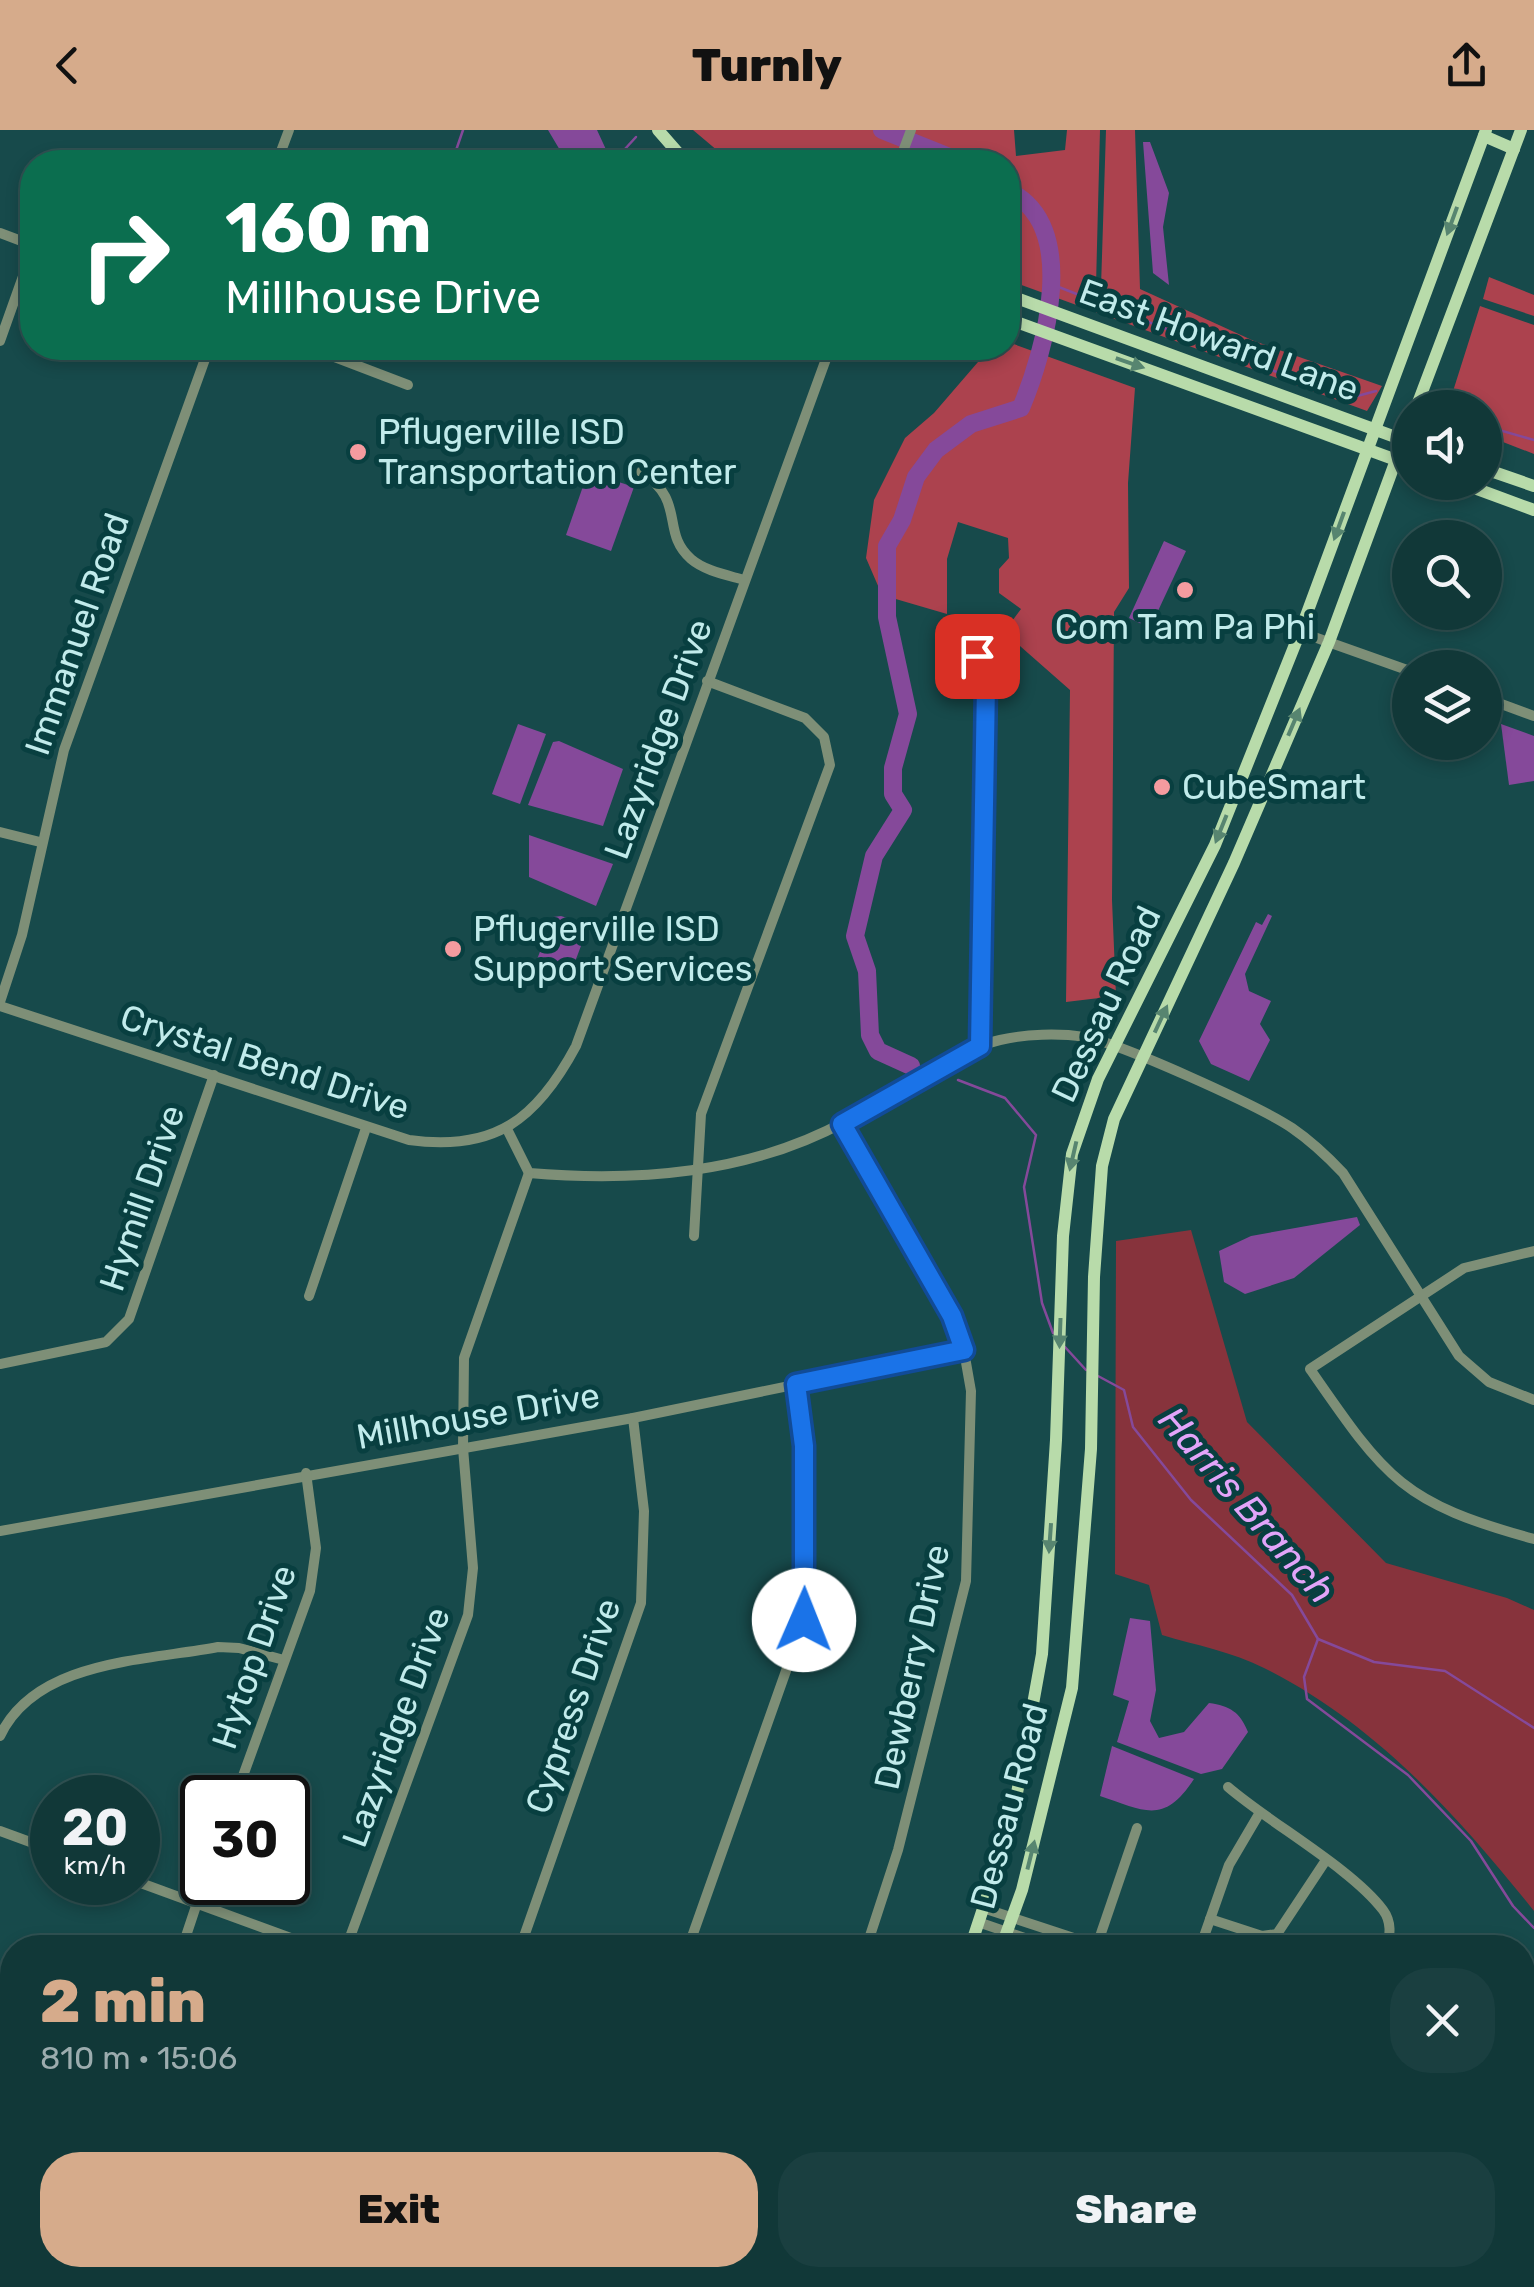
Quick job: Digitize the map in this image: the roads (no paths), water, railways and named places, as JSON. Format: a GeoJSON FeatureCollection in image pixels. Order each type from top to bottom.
{"type":"FeatureCollection","features":[{"type":"Feature","properties":{"kind":"main road"},"geometry":{"type":"LineString","coordinates":[[658,130],[676,150]]}},
{"type":"Feature","properties":{"kind":"main road"},"geometry":{"type":"LineString","coordinates":[[1423,390],[1521,130]]}},
{"type":"Feature","properties":{"kind":"main road"},"geometry":{"type":"LineString","coordinates":[[1485,133],[1514,149]]}},
{"type":"Feature","properties":{"kind":"main road","name":"Dessau Road"},"geometry":{"type":"LineString","coordinates":[[974,1935],[1012,1821],[1042,1654],[1056,1440],[1063,1236],[1071,1157],[1098,1079],[1117,1048],[1214,845],[1300,632],[1485,133]]}},
{"type":"Feature","properties":{"kind":"main road","name":"East Howard Lane"},"geometry":{"type":"LineString","coordinates":[[1020,299],[1392,436]]}},
{"type":"Feature","properties":{"kind":"main road","name":"East Howard Lane"},"geometry":{"type":"LineString","coordinates":[[1020,323],[1392,459]]}},
{"type":"Feature","properties":{"kind":"main road","name":"Dessau Road"},"geometry":{"type":"LineString","coordinates":[[1006,1935],[1072,1688],[1091,1448],[1102,1166],[1114,1118],[1234,863],[1329,642],[1392,468]]}},
{"type":"Feature","properties":{"kind":"main road"},"geometry":{"type":"LineString","coordinates":[[1502,475],[1534,486]]}},
{"type":"Feature","properties":{"kind":"main road"},"geometry":{"type":"LineString","coordinates":[[1502,498],[1534,510]]}},
{"type":"Feature","properties":{"kind":"street"},"geometry":{"type":"LineString","coordinates":[[0,340],[20,282]]}},
{"type":"Feature","properties":{"kind":"street","name":"Immanuel Road"},"geometry":{"type":"LineString","coordinates":[[0,1004],[22,935],[40,842],[64,750],[205,360]]}},
{"type":"Feature","properties":{"kind":"street"},"geometry":{"type":"LineString","coordinates":[[342,360],[408,385]]}},
{"type":"Feature","properties":{"kind":"street","name":"Lazyridge Drive"},"geometry":{"type":"LineString","coordinates":[[507,1130],[547,1094],[576,1046],[826,360]]}},
{"type":"Feature","properties":{"kind":"street"},"geometry":{"type":"LineString","coordinates":[[641,472],[660,484],[668,496],[676,536],[693,561],[744,580]]}},
{"type":"Feature","properties":{"kind":"street"},"geometry":{"type":"LineString","coordinates":[[1300,632],[1392,665]]}},
{"type":"Feature","properties":{"kind":"street"},"geometry":{"type":"LineString","coordinates":[[977,656],[986,684],[980,1046]]}},
{"type":"Feature","properties":{"kind":"street"},"geometry":{"type":"LineString","coordinates":[[694,1236],[701,1114],[830,766],[824,737],[805,718],[707,681]]}},
{"type":"Feature","properties":{"kind":"street"},"geometry":{"type":"LineString","coordinates":[[1502,704],[1534,716]]}},
{"type":"Feature","properties":{"kind":"street"},"geometry":{"type":"LineString","coordinates":[[0,832],[40,842]]}},
{"type":"Feature","properties":{"kind":"street","name":"Crystal Bend Drive"},"geometry":{"type":"LineString","coordinates":[[0,1004],[366,1128],[434,1144],[460,1143],[507,1130]]}},
{"type":"Feature","properties":{"kind":"street"},"geometry":{"type":"LineString","coordinates":[[507,1130],[530,1173],[646,1178],[758,1156],[842,1124],[980,1046],[1022,1037],[1084,1037],[1117,1048],[1287,1125],[1319,1148],[1343,1173],[1474,1372],[1509,1393],[1534,1400]]}},
{"type":"Feature","properties":{"kind":"street","name":"Hymill Drive"},"geometry":{"type":"LineString","coordinates":[[0,1364],[106,1342],[129,1320],[214,1075]]}},
{"type":"Feature","properties":{"kind":"street","name":"Dewberry Drive"},"geometry":{"type":"LineString","coordinates":[[842,1124],[952,1316],[964,1350],[972,1441],[966,1581],[898,1850],[870,1935]]}},
{"type":"Feature","properties":{"kind":"street"},"geometry":{"type":"LineString","coordinates":[[309,1296],[366,1128]]}},
{"type":"Feature","properties":{"kind":"street","name":"Lazyridge Drive"},"geometry":{"type":"LineString","coordinates":[[351,1935],[470,1603],[474,1568],[462,1448],[464,1358],[530,1173]]}},
{"type":"Feature","properties":{"kind":"street"},"geometry":{"type":"LineString","coordinates":[[1534,1251],[1464,1268],[1310,1369],[1388,1474],[1440,1510],[1534,1539]]}},
{"type":"Feature","properties":{"kind":"street","name":"Millhouse Drive"},"geometry":{"type":"LineString","coordinates":[[0,1531],[306,1473],[634,1418],[964,1350]]}},
{"type":"Feature","properties":{"kind":"street"},"geometry":{"type":"LineString","coordinates":[[693,1935],[804,1620],[804,1446],[796,1384]]}},
{"type":"Feature","properties":{"kind":"street","name":"Cypress Drive"},"geometry":{"type":"LineString","coordinates":[[525,1935],[640,1602],[644,1511],[634,1418]]}},
{"type":"Feature","properties":{"kind":"street","name":"Hytop Drive"},"geometry":{"type":"LineString","coordinates":[[243,1775],[315,1564],[306,1473]]}},
{"type":"Feature","properties":{"kind":"street"},"geometry":{"type":"LineString","coordinates":[[0,1736],[30,1698],[74,1675],[218,1648],[240,1648],[284,1660]]}},
{"type":"Feature","properties":{"kind":"street"},"geometry":{"type":"LineString","coordinates":[[1228,1788],[1326,1860],[1383,1910],[1390,1935]]}},
{"type":"Feature","properties":{"kind":"street"},"geometry":{"type":"LineString","coordinates":[[1204,1935],[1229,1865],[1259,1814]]}},
{"type":"Feature","properties":{"kind":"street"},"geometry":{"type":"LineString","coordinates":[[1102,1935],[1136,1828]]}},
{"type":"Feature","properties":{"kind":"street"},"geometry":{"type":"LineString","coordinates":[[0,1830],[30,1842]]}},
{"type":"Feature","properties":{"kind":"street"},"geometry":{"type":"LineString","coordinates":[[1270,1935],[1277,1934],[1326,1860]]}},
{"type":"Feature","properties":{"kind":"street"},"geometry":{"type":"LineString","coordinates":[[186,1935],[196,1905]]}},
{"type":"Feature","properties":{"kind":"street"},"geometry":{"type":"LineString","coordinates":[[199,1905],[282,1935]]}},
{"type":"Feature","properties":{"kind":"street"},"geometry":{"type":"LineString","coordinates":[[981,1915],[1049,1935]]}},
{"type":"Feature","properties":{"kind":"street"},"geometry":{"type":"LineString","coordinates":[[1210,1919],[1259,1935]]}},
{"type":"Feature","properties":{"kind":"street"},"geometry":{"type":"LineString","coordinates":[[1009,1925],[1029,1935]]}},
{"type":"Feature","properties":{"kind":"waterway"},"geometry":{"type":"LineString","coordinates":[[456,150],[463,130]]}},
{"type":"Feature","properties":{"kind":"waterway","name":"Harris Branch"},"geometry":{"type":"LineString","coordinates":[[882,130],[932,150]]}},
{"type":"Feature","properties":{"kind":"waterway"},"geometry":{"type":"LineString","coordinates":[[624,150],[636,137]]}},
{"type":"Feature","properties":{"kind":"waterway","name":"Harris Branch"},"geometry":{"type":"LineString","coordinates":[[911,1066],[878,1051],[870,1035],[867,971],[855,936],[874,856],[903,810],[893,794],[893,768],[908,714],[887,617],[887,546],[902,520],[916,477],[936,450],[971,424],[1021,408],[1047,323],[1051,259],[1044,231],[1031,207],[1020,199]]}},
{"type":"Feature","properties":{"kind":"waterway"},"geometry":{"type":"LineString","coordinates":[[1051,284],[1346,399],[1376,391]]}},
{"type":"Feature","properties":{"kind":"waterway"},"geometry":{"type":"LineString","coordinates":[[1502,431],[1534,440]]}},
{"type":"Feature","properties":{"kind":"waterway","name":"Harris Branch"},"geometry":{"type":"LineString","coordinates":[[958,1080],[1005,1098],[1036,1135],[1024,1187],[1042,1303],[1053,1333]]}},
{"type":"Feature","properties":{"kind":"waterway","name":"Harris Branch"},"geometry":{"type":"LineString","coordinates":[[1065,1347],[1086,1370]]}},
{"type":"Feature","properties":{"kind":"waterway","name":"Harris Branch"},"geometry":{"type":"LineString","coordinates":[[1098,1376],[1124,1390],[1133,1427],[1191,1500],[1292,1595],[1318,1639],[1374,1662],[1445,1671],[1534,1728]]}},
{"type":"Feature","properties":{"kind":"waterway"},"geometry":{"type":"LineString","coordinates":[[1318,1639],[1304,1677],[1307,1699],[1408,1775],[1471,1841],[1513,1906],[1534,1928]]}},
{"type":"Feature","properties":{"kind":"place","name":"Pflugerville ISD Transportation Center"},"geometry":{"type":"Point","coordinates":[358,452]}},
{"type":"Feature","properties":{"kind":"place","name":"Com Tam Pa Phi"},"geometry":{"type":"Point","coordinates":[1185,590]}},
{"type":"Feature","properties":{"kind":"place","name":"CubeSmart"},"geometry":{"type":"Point","coordinates":[1162,787]}},
{"type":"Feature","properties":{"kind":"place","name":"Pflugerville ISD Support Services"},"geometry":{"type":"Point","coordinates":[453,949]}}]}
